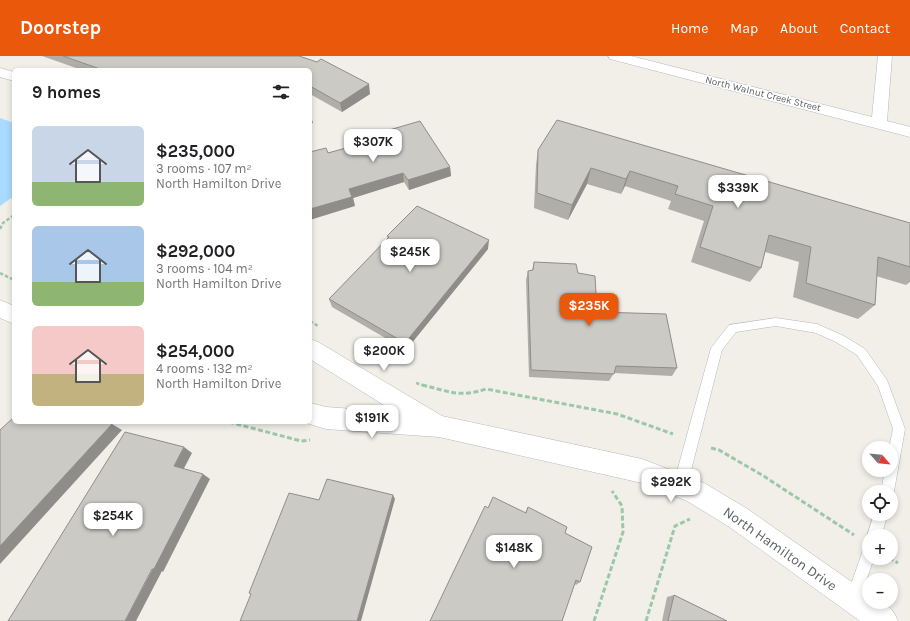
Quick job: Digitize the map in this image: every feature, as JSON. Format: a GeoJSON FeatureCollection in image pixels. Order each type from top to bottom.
{"type":"FeatureCollection","features":[{"type":"Feature","properties":{"kind":"street","name":"North Walnut Creek Street"},"geometry":{"type":"LineString","coordinates":[[616,56],[910,132]]}},
{"type":"Feature","properties":{"kind":"street"},"geometry":{"type":"LineString","coordinates":[[879,124],[885,56]]}},
{"type":"Feature","properties":{"kind":"street"},"geometry":{"type":"LineString","coordinates":[[0,72],[12,76]]}},
{"type":"Feature","properties":{"kind":"street"},"geometry":{"type":"LineString","coordinates":[[0,308],[12,315]]}},
{"type":"Feature","properties":{"kind":"street","name":"North Hamilton Drive"},"geometry":{"type":"LineString","coordinates":[[312,349],[439,426]]}},
{"type":"Feature","properties":{"kind":"street","name":"North Hamilton Drive"},"geometry":{"type":"LineString","coordinates":[[312,414],[326,418],[439,426],[642,471],[694,492],[737,517],[884,621]]}},
{"type":"Feature","properties":{"kind":"lane"},"geometry":{"type":"LineString","coordinates":[[680,486],[717,348],[733,328],[776,322],[818,329],[840,339],[861,352],[883,384],[899,429],[889,485]]}},
{"type":"Feature","properties":{"kind":"lane"},"geometry":{"type":"LineString","coordinates":[[853,599],[865,565]]}},
{"type":"Feature","properties":{"kind":"path"},"geometry":{"type":"LineString","coordinates":[[0,225],[12,216]]}},
{"type":"Feature","properties":{"kind":"path"},"geometry":{"type":"LineString","coordinates":[[0,229],[3,223]]}},
{"type":"Feature","properties":{"kind":"path"},"geometry":{"type":"LineString","coordinates":[[0,273],[12,279]]}},
{"type":"Feature","properties":{"kind":"path"},"geometry":{"type":"LineString","coordinates":[[312,322],[323,328]]}},
{"type":"Feature","properties":{"kind":"path"},"geometry":{"type":"LineString","coordinates":[[414,382],[460,394],[472,394],[486,389],[617,414],[719,450],[762,475],[856,537]]}},
{"type":"Feature","properties":{"kind":"path"},"geometry":{"type":"LineString","coordinates":[[237,424],[301,440],[315,439]]}},
{"type":"Feature","properties":{"kind":"path"},"geometry":{"type":"LineString","coordinates":[[594,621],[622,532],[622,506],[610,488]]}},
{"type":"Feature","properties":{"kind":"path"},"geometry":{"type":"LineString","coordinates":[[646,621],[675,526],[690,518]]}},
{"type":"Feature","properties":{"kind":"water"},"geometry":{"type":"Polygon","coordinates":[[[0,118],[12,122],[12,197],[0,206],[0,118]]]}},
{"type":"Feature","properties":{"kind":"building"},"geometry":{"type":"Polygon","coordinates":[[[63,56],[299,56],[317,62],[321,59],[369,84],[340,103],[312,87],[312,68],[97,68],[63,56]]]}},
{"type":"Feature","properties":{"kind":"building"},"geometry":{"type":"Polygon","coordinates":[[[557,120],[910,223],[910,267],[878,257],[875,305],[806,283],[811,247],[769,235],[761,268],[700,247],[713,206],[675,194],[678,186],[630,171],[626,179],[591,168],[572,205],[537,193],[538,150],[557,120]]]}},
{"type":"Feature","properties":{"kind":"building"},"geometry":{"type":"Polygon","coordinates":[[[420,121],[450,167],[408,180],[403,173],[349,189],[352,197],[312,208],[312,152],[326,148],[328,153],[382,138],[379,133],[420,121]]]}},
{"type":"Feature","properties":{"kind":"building"},"geometry":{"type":"Polygon","coordinates":[[[417,206],[489,240],[405,343],[329,299],[417,206]]]}},
{"type":"Feature","properties":{"kind":"building"},"geometry":{"type":"Polygon","coordinates":[[[534,262],[576,264],[578,273],[595,276],[597,312],[666,314],[677,368],[616,366],[614,374],[531,370],[528,271],[533,270],[534,262]]]}},
{"type":"Feature","properties":{"kind":"building"},"geometry":{"type":"Polygon","coordinates":[[[12,419],[12,424],[112,424],[0,546],[0,430],[12,419]]]}},
{"type":"Feature","properties":{"kind":"building"},"geometry":{"type":"Polygon","coordinates":[[[125,432],[184,447],[174,466],[203,474],[154,569],[152,569],[125,621],[8,621],[125,432]]]}},
{"type":"Feature","properties":{"kind":"building"},"geometry":{"type":"Polygon","coordinates":[[[327,479],[393,495],[357,621],[240,621],[251,594],[249,593],[289,493],[319,500],[327,479]]]}},
{"type":"Feature","properties":{"kind":"building"},"geometry":{"type":"Polygon","coordinates":[[[493,497],[526,513],[528,507],[567,527],[565,533],[592,547],[580,582],[576,580],[562,621],[430,621],[485,506],[488,508],[493,497]]]}},
{"type":"Feature","properties":{"kind":"building"},"geometry":{"type":"Polygon","coordinates":[[[674,595],[727,621],[668,621],[674,595]]]}}]}
